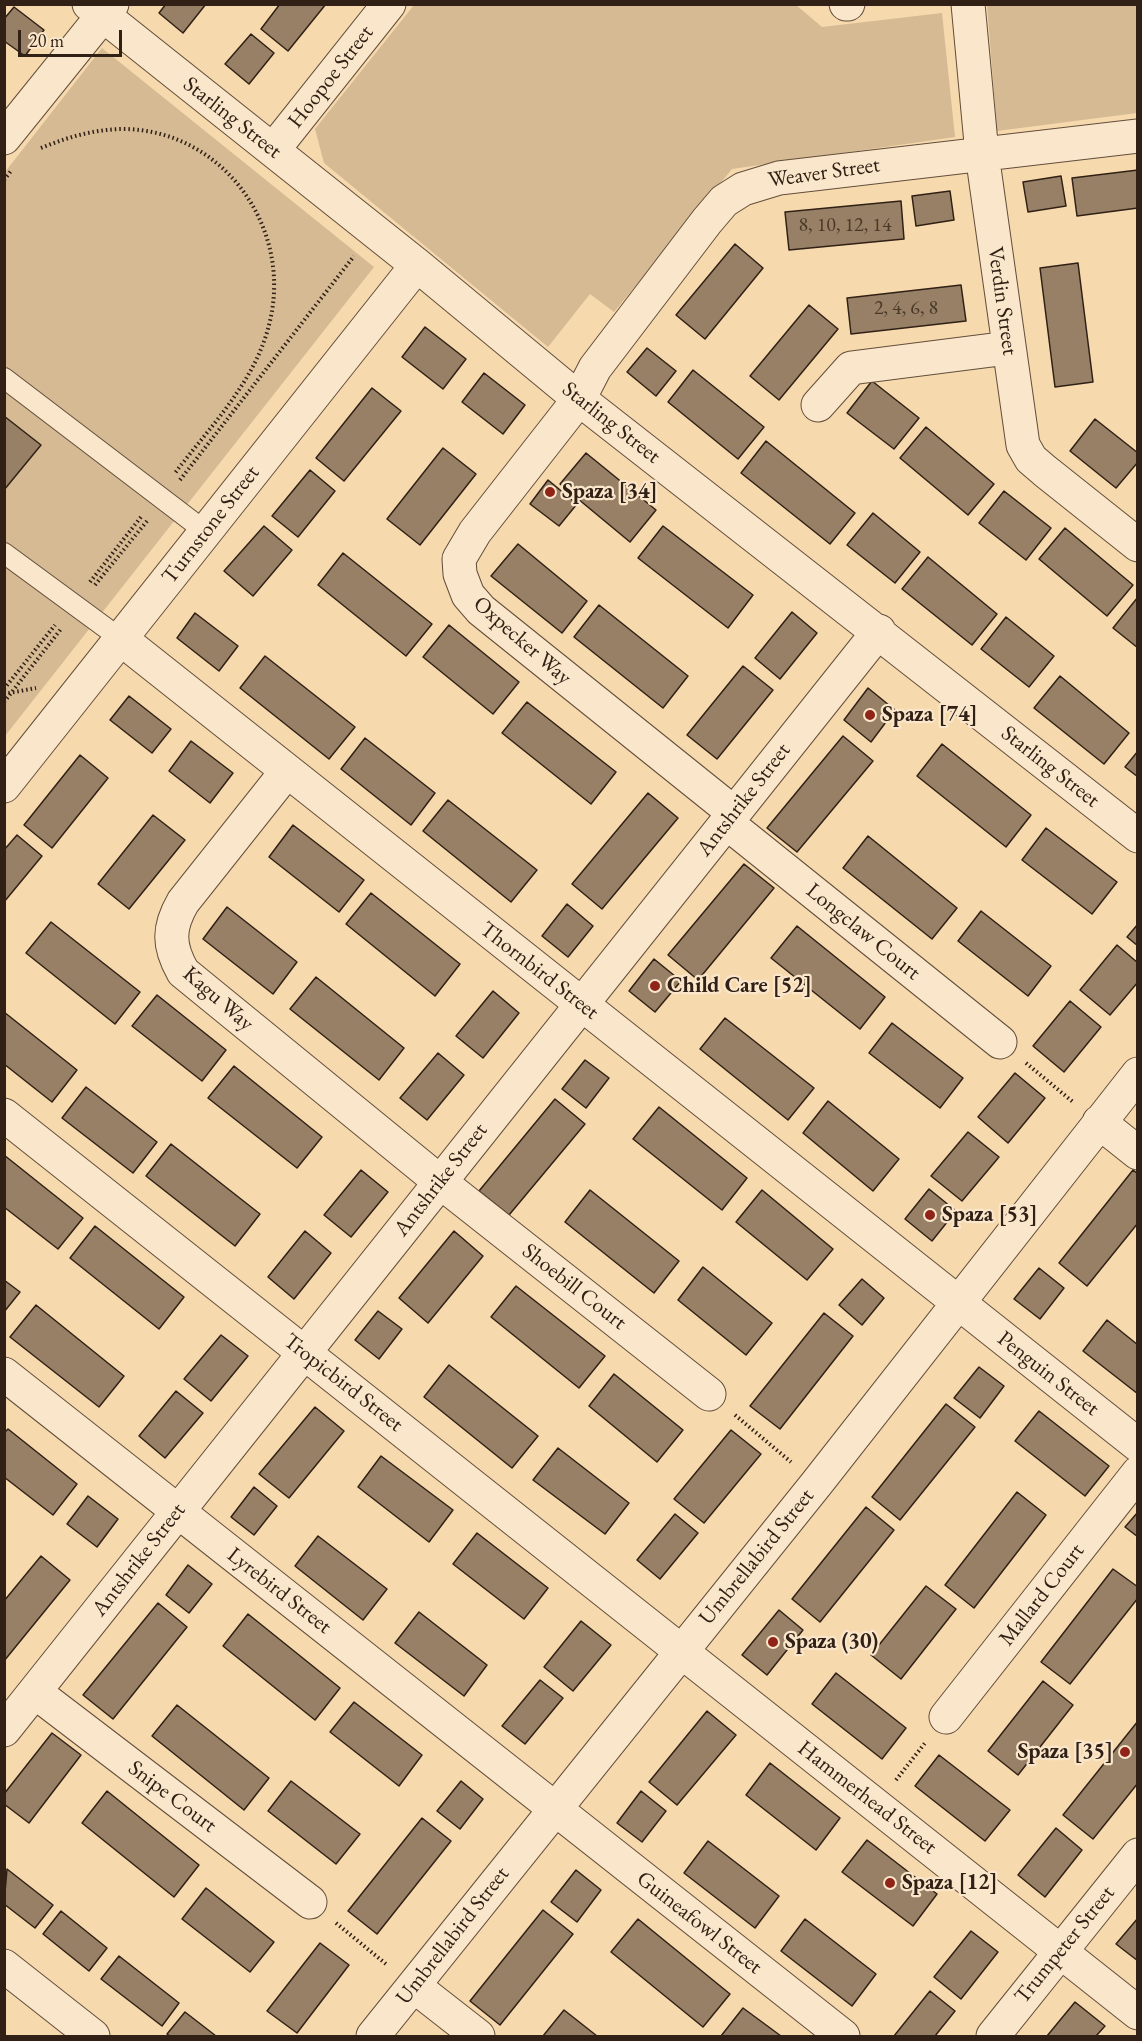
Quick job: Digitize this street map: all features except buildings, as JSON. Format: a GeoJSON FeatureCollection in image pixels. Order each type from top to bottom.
{"type":"FeatureCollection","features":[{"type":"Feature","properties":{"kind":"street","name":"Hoopoe Street"},"geometry":{"type":"LineString","coordinates":[[273,150],[389,4]]}},
{"type":"Feature","properties":{"kind":"street","name":"Verdin Street"},"geometry":{"type":"LineString","coordinates":[[968,4],[982,153],[1023,445],[1031,459],[1137,545]]}},
{"type":"Feature","properties":{"kind":"street","name":"Starling Street"},"geometry":{"type":"LineString","coordinates":[[101,8],[579,399],[879,631],[1137,836]]}},
{"type":"Feature","properties":{"kind":"street"},"geometry":{"type":"LineString","coordinates":[[9,154],[101,8]]}},
{"type":"Feature","properties":{"kind":"street","name":"Weaver Street"},"geometry":{"type":"LineString","coordinates":[[579,399],[595,368],[672,266],[724,201],[743,189],[779,178],[1137,136]]}},
{"type":"Feature","properties":{"kind":"street","name":"Turnstone Street"},"geometry":{"type":"LineString","coordinates":[[4,786],[417,265]]}},
{"type":"Feature","properties":{"kind":"street"},"geometry":{"type":"LineString","coordinates":[[818,405],[850,368],[1008,348]]}},
{"type":"Feature","properties":{"kind":"street","name":"Oxpecker Way"},"geometry":{"type":"LineString","coordinates":[[579,399],[475,532],[459,559],[460,574],[468,595],[481,610],[730,818]]}},
{"type":"Feature","properties":{"kind":"street","name":"Antshrike Street"},"geometry":{"type":"LineString","coordinates":[[4,1730],[306,1354],[439,1181],[879,631]]}},
{"type":"Feature","properties":{"kind":"street","name":"Thornbird Street"},"geometry":{"type":"LineString","coordinates":[[121,639],[957,1303]]}},
{"type":"Feature","properties":{"kind":"street","name":"Kagu Way"},"geometry":{"type":"LineString","coordinates":[[287,771],[183,902],[172,920],[173,955],[183,972],[210,995],[439,1181]]}},
{"type":"Feature","properties":{"kind":"street","name":"Longclaw Court"},"geometry":{"type":"LineString","coordinates":[[730,818],[1000,1042]]}},
{"type":"Feature","properties":{"kind":"street","name":"Umbrellabird Street"},"geometry":{"type":"LineString","coordinates":[[373,2037],[817,1483],[1137,1074]]}},
{"type":"Feature","properties":{"kind":"street","name":"Tropicbird Street"},"geometry":{"type":"LineString","coordinates":[[4,1115],[681,1651]]}},
{"type":"Feature","properties":{"kind":"street"},"geometry":{"type":"LineString","coordinates":[[1099,1122],[1137,1153]]}},
{"type":"Feature","properties":{"kind":"street","name":"Shoebill Court"},"geometry":{"type":"LineString","coordinates":[[439,1181],[709,1394]]}},
{"type":"Feature","properties":{"kind":"street","name":"Penguin Street"},"geometry":{"type":"LineString","coordinates":[[957,1303],[1137,1445]]}},
{"type":"Feature","properties":{"kind":"street","name":"Lyrebird Street"},"geometry":{"type":"LineString","coordinates":[[5,1374],[554,1809]]}},
{"type":"Feature","properties":{"kind":"street","name":"Mallard Court"},"geometry":{"type":"LineString","coordinates":[[945,1716],[1137,1473]]}},
{"type":"Feature","properties":{"kind":"street","name":"Hammerhead Street"},"geometry":{"type":"LineString","coordinates":[[681,1651],[1137,2013]]}},
{"type":"Feature","properties":{"kind":"street","name":"Snipe Court"},"geometry":{"type":"LineString","coordinates":[[35,1692],[310,1902]]}},
{"type":"Feature","properties":{"kind":"street","name":"Guineafowl Street"},"geometry":{"type":"LineString","coordinates":[[554,1809],[843,2037]]}},
{"type":"Feature","properties":{"kind":"street","name":"Trumpeter Street"},"geometry":{"type":"LineString","coordinates":[[993,2037],[1137,1855]]}},
{"type":"Feature","properties":{"kind":"street"},"geometry":{"type":"LineString","coordinates":[[4,1966],[93,2037]]}},
{"type":"Feature","properties":{"kind":"street"},"geometry":{"type":"LineString","coordinates":[[414,1986],[478,2037]]}},
{"type":"Feature","properties":{"kind":"lane"},"geometry":{"type":"LineString","coordinates":[[4,378],[206,532]]}},
{"type":"Feature","properties":{"kind":"lane"},"geometry":{"type":"LineString","coordinates":[[4,553],[121,639]]}},
{"type":"Feature","properties":{"kind":"path"},"geometry":{"type":"LineString","coordinates":[[4,702],[75,605],[161,499],[244,382],[264,344],[276,279],[266,229],[245,190],[212,159],[171,136],[126,129],[103,130],[67,138],[32,155]]}},
{"type":"Feature","properties":{"kind":"path"},"geometry":{"type":"LineString","coordinates":[[4,180],[9,154]]}},
{"type":"Feature","properties":{"kind":"path"},"geometry":{"type":"LineString","coordinates":[[4,689],[161,499],[374,231]]}},
{"type":"Feature","properties":{"kind":"path"},"geometry":{"type":"LineString","coordinates":[[1000,1042],[1099,1122]]}},
{"type":"Feature","properties":{"kind":"path"},"geometry":{"type":"LineString","coordinates":[[709,1394],[817,1483]]}},
{"type":"Feature","properties":{"kind":"path"},"geometry":{"type":"LineString","coordinates":[[877,1806],[945,1716]]}},
{"type":"Feature","properties":{"kind":"path"},"geometry":{"type":"LineString","coordinates":[[310,1902],[414,1986]]}},
{"type":"Feature","properties":{"kind":"shaded area"},"geometry":{"type":"Polygon","coordinates":[[[795,4],[822,27],[942,13],[955,137],[732,169],[614,312],[590,294],[548,347],[324,163],[315,129],[414,5],[795,4]]]}},
{"type":"Feature","properties":{"kind":"shaded area"},"geometry":{"type":"Polygon","coordinates":[[[987,5],[1137,5],[1137,113],[997,131],[987,5]]]}},
{"type":"Feature","properties":{"kind":"shaded area"},"geometry":{"type":"Polygon","coordinates":[[[102,48],[374,267],[5,736],[5,172],[102,48]]]}},
{"type":"Feature","properties":{"kind":"place","name":"Spaza [34]"},"geometry":{"type":"Point","coordinates":[550,492]}},
{"type":"Feature","properties":{"kind":"place","name":"Spaza [74]"},"geometry":{"type":"Point","coordinates":[870,715]}},
{"type":"Feature","properties":{"kind":"place","name":"Child Care [52]"},"geometry":{"type":"Point","coordinates":[655,986]}},
{"type":"Feature","properties":{"kind":"place","name":"Spaza [53]"},"geometry":{"type":"Point","coordinates":[930,1215]}},
{"type":"Feature","properties":{"kind":"place","name":"Spaza (30)"},"geometry":{"type":"Point","coordinates":[773,1642]}},
{"type":"Feature","properties":{"kind":"place","name":"Spaza [35]"},"geometry":{"type":"Point","coordinates":[1125,1752]}},
{"type":"Feature","properties":{"kind":"place","name":"Spaza [12]"},"geometry":{"type":"Point","coordinates":[890,1883]}}]}
